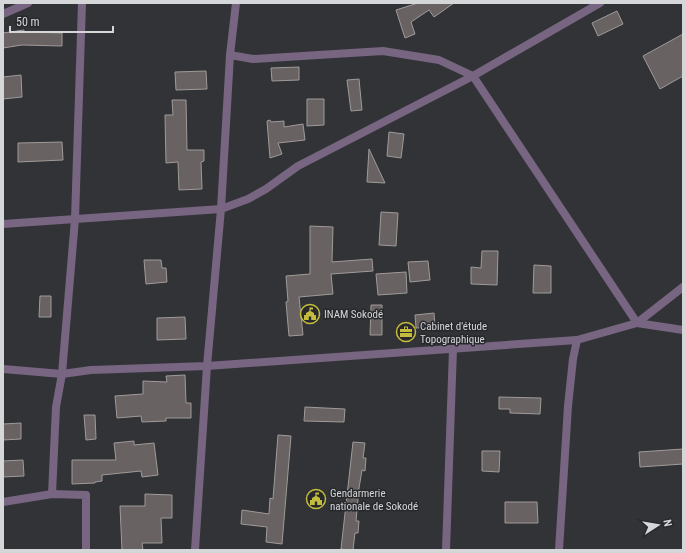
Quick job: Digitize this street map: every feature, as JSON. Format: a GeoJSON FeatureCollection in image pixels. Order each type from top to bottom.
{"type":"FeatureCollection","features":[{"type":"Feature","properties":{"kind":"street"},"geometry":{"type":"LineString","coordinates":[[3,14],[28,3]]}},
{"type":"Feature","properties":{"kind":"street"},"geometry":{"type":"LineString","coordinates":[[52,494],[56,407],[62,374],[74,219],[82,3]]}},
{"type":"Feature","properties":{"kind":"street"},"geometry":{"type":"LineString","coordinates":[[195,550],[207,366],[221,209],[230,55],[236,3]]}},
{"type":"Feature","properties":{"kind":"street"},"geometry":{"type":"LineString","coordinates":[[3,224],[221,209],[248,199],[266,189],[298,166],[473,76],[600,3]]}},
{"type":"Feature","properties":{"kind":"street"},"geometry":{"type":"LineString","coordinates":[[230,55],[253,59],[383,51],[439,60],[473,76],[637,323],[683,330]]}},
{"type":"Feature","properties":{"kind":"street"},"geometry":{"type":"LineString","coordinates":[[3,369],[62,374],[91,370],[207,366],[577,340],[637,323],[683,287]]}},
{"type":"Feature","properties":{"kind":"street"},"geometry":{"type":"LineString","coordinates":[[558,550],[568,406],[573,359],[577,340]]}},
{"type":"Feature","properties":{"kind":"street"},"geometry":{"type":"LineString","coordinates":[[446,550],[453,349]]}},
{"type":"Feature","properties":{"kind":"street"},"geometry":{"type":"LineString","coordinates":[[3,502],[52,494],[86,495],[86,550]]}},
{"type":"Feature","properties":{"kind":"building"},"geometry":{"type":"Polygon","coordinates":[[[418,3],[454,3],[434,17],[429,10],[411,22],[415,34],[405,38],[396,10],[418,3]]]}},
{"type":"Feature","properties":{"kind":"building"},"geometry":{"type":"Polygon","coordinates":[[[617,11],[623,24],[598,36],[592,23],[617,11]]]}},
{"type":"Feature","properties":{"kind":"building"},"geometry":{"type":"Polygon","coordinates":[[[24,30],[24,32],[62,33],[62,46],[22,45],[3,48],[3,33],[24,30]]]}},
{"type":"Feature","properties":{"kind":"building"},"geometry":{"type":"Polygon","coordinates":[[[683,34],[683,76],[660,89],[643,56],[683,34]]]}},
{"type":"Feature","properties":{"kind":"building"},"geometry":{"type":"Polygon","coordinates":[[[299,67],[299,80],[272,81],[271,68],[299,67]]]}},
{"type":"Feature","properties":{"kind":"building"},"geometry":{"type":"Polygon","coordinates":[[[206,71],[207,89],[176,90],[175,72],[206,71]]]}},
{"type":"Feature","properties":{"kind":"building"},"geometry":{"type":"Polygon","coordinates":[[[21,75],[22,97],[3,99],[3,77],[21,75]]]}},
{"type":"Feature","properties":{"kind":"building"},"geometry":{"type":"Polygon","coordinates":[[[359,79],[362,110],[351,111],[347,80],[359,79]]]}},
{"type":"Feature","properties":{"kind":"building"},"geometry":{"type":"Polygon","coordinates":[[[307,99],[324,99],[324,125],[307,126],[307,99]]]}},
{"type":"Feature","properties":{"kind":"building"},"geometry":{"type":"Polygon","coordinates":[[[172,100],[186,100],[187,150],[204,150],[204,161],[201,162],[202,189],[179,190],[178,162],[166,163],[165,115],[173,115],[172,100]]]}},
{"type":"Feature","properties":{"kind":"building"},"geometry":{"type":"Polygon","coordinates":[[[270,120],[271,122],[284,121],[284,127],[303,124],[305,140],[278,143],[282,154],[270,158],[267,121],[270,120]]]}},
{"type":"Feature","properties":{"kind":"building"},"geometry":{"type":"Polygon","coordinates":[[[389,132],[404,134],[401,158],[387,156],[389,132]]]}},
{"type":"Feature","properties":{"kind":"building"},"geometry":{"type":"Polygon","coordinates":[[[62,142],[63,160],[18,162],[18,143],[62,142]]]}},
{"type":"Feature","properties":{"kind":"building"},"geometry":{"type":"Polygon","coordinates":[[[369,149],[385,183],[367,182],[369,149]]]}},
{"type":"Feature","properties":{"kind":"building"},"geometry":{"type":"Polygon","coordinates":[[[381,212],[398,213],[396,246],[379,245],[381,212]]]}},
{"type":"Feature","properties":{"kind":"building"},"geometry":{"type":"Polygon","coordinates":[[[310,226],[333,227],[332,262],[372,259],[373,271],[331,274],[333,294],[299,297],[303,335],[289,336],[286,302],[288,301],[286,276],[310,274],[310,226]]]}},
{"type":"Feature","properties":{"kind":"building"},"geometry":{"type":"Polygon","coordinates":[[[482,251],[498,251],[497,285],[471,284],[471,267],[481,268],[482,251]]]}},
{"type":"Feature","properties":{"kind":"building"},"geometry":{"type":"Polygon","coordinates":[[[144,260],[161,260],[162,268],[166,268],[167,282],[146,284],[144,260]]]}},
{"type":"Feature","properties":{"kind":"building"},"geometry":{"type":"Polygon","coordinates":[[[428,261],[430,280],[410,282],[408,262],[428,261]]]}},
{"type":"Feature","properties":{"kind":"building"},"geometry":{"type":"Polygon","coordinates":[[[534,265],[551,266],[551,293],[533,293],[534,265]]]}},
{"type":"Feature","properties":{"kind":"building"},"geometry":{"type":"Polygon","coordinates":[[[406,272],[407,293],[378,295],[376,274],[406,272]]]}},
{"type":"Feature","properties":{"kind":"building"},"geometry":{"type":"Polygon","coordinates":[[[40,296],[51,296],[51,317],[39,317],[40,296]]]}},
{"type":"Feature","properties":{"kind":"building"},"geometry":{"type":"Polygon","coordinates":[[[371,305],[382,305],[382,335],[370,335],[371,305]]]}},
{"type":"Feature","properties":{"kind":"building"},"geometry":{"type":"Polygon","coordinates":[[[434,313],[435,327],[416,328],[415,315],[434,313]]]}},
{"type":"Feature","properties":{"kind":"building"},"geometry":{"type":"Polygon","coordinates":[[[185,317],[186,339],[157,340],[157,318],[185,317]]]}},
{"type":"Feature","properties":{"kind":"building"},"geometry":{"type":"Polygon","coordinates":[[[185,375],[186,403],[191,403],[191,418],[166,418],[166,421],[142,422],[141,416],[117,418],[115,396],[143,394],[143,381],[167,382],[166,376],[185,375]]]}},
{"type":"Feature","properties":{"kind":"building"},"geometry":{"type":"Polygon","coordinates":[[[499,397],[541,398],[540,414],[510,413],[510,409],[499,409],[499,397]]]}},
{"type":"Feature","properties":{"kind":"building"},"geometry":{"type":"Polygon","coordinates":[[[305,407],[345,409],[344,422],[304,421],[305,407]]]}},
{"type":"Feature","properties":{"kind":"building"},"geometry":{"type":"Polygon","coordinates":[[[84,415],[95,415],[96,439],[86,440],[84,415]]]}},
{"type":"Feature","properties":{"kind":"building"},"geometry":{"type":"Polygon","coordinates":[[[21,423],[21,439],[3,440],[3,424],[21,423]]]}},
{"type":"Feature","properties":{"kind":"building"},"geometry":{"type":"Polygon","coordinates":[[[278,435],[291,436],[282,544],[266,542],[267,527],[241,524],[242,510],[269,514],[270,498],[273,499],[278,435]]]}},
{"type":"Feature","properties":{"kind":"building"},"geometry":{"type":"Polygon","coordinates":[[[134,441],[134,445],[154,443],[158,475],[142,477],[141,471],[102,475],[102,481],[95,483],[72,484],[72,460],[116,460],[114,443],[134,441]]]}},
{"type":"Feature","properties":{"kind":"building"},"geometry":{"type":"Polygon","coordinates":[[[353,442],[365,443],[363,458],[366,458],[365,471],[362,470],[359,488],[356,521],[359,521],[358,533],[355,533],[353,550],[349,550],[341,549],[353,442]]]}},
{"type":"Feature","properties":{"kind":"building"},"geometry":{"type":"Polygon","coordinates":[[[683,449],[683,464],[640,467],[639,452],[683,449]]]}},
{"type":"Feature","properties":{"kind":"building"},"geometry":{"type":"Polygon","coordinates":[[[482,451],[500,451],[499,472],[482,471],[482,451]]]}},
{"type":"Feature","properties":{"kind":"building"},"geometry":{"type":"Polygon","coordinates":[[[23,460],[24,476],[3,477],[3,461],[23,460]]]}},
{"type":"Feature","properties":{"kind":"building"},"geometry":{"type":"Polygon","coordinates":[[[145,494],[172,495],[172,518],[161,518],[162,543],[142,543],[143,550],[122,550],[120,506],[145,506],[145,494]]]}},
{"type":"Feature","properties":{"kind":"building"},"geometry":{"type":"Polygon","coordinates":[[[505,502],[537,502],[538,523],[505,523],[505,502]]]}},
{"type":"Feature","properties":{"kind":"place","name":"INAM Sokodé"},"geometry":{"type":"Point","coordinates":[310,314]}},
{"type":"Feature","properties":{"kind":"place","name":"Cabinet d'étude Topographique"},"geometry":{"type":"Point","coordinates":[406,332]}},
{"type":"Feature","properties":{"kind":"place","name":"Gendarmerie nationale de Sokodé"},"geometry":{"type":"Point","coordinates":[316,499]}}]}
